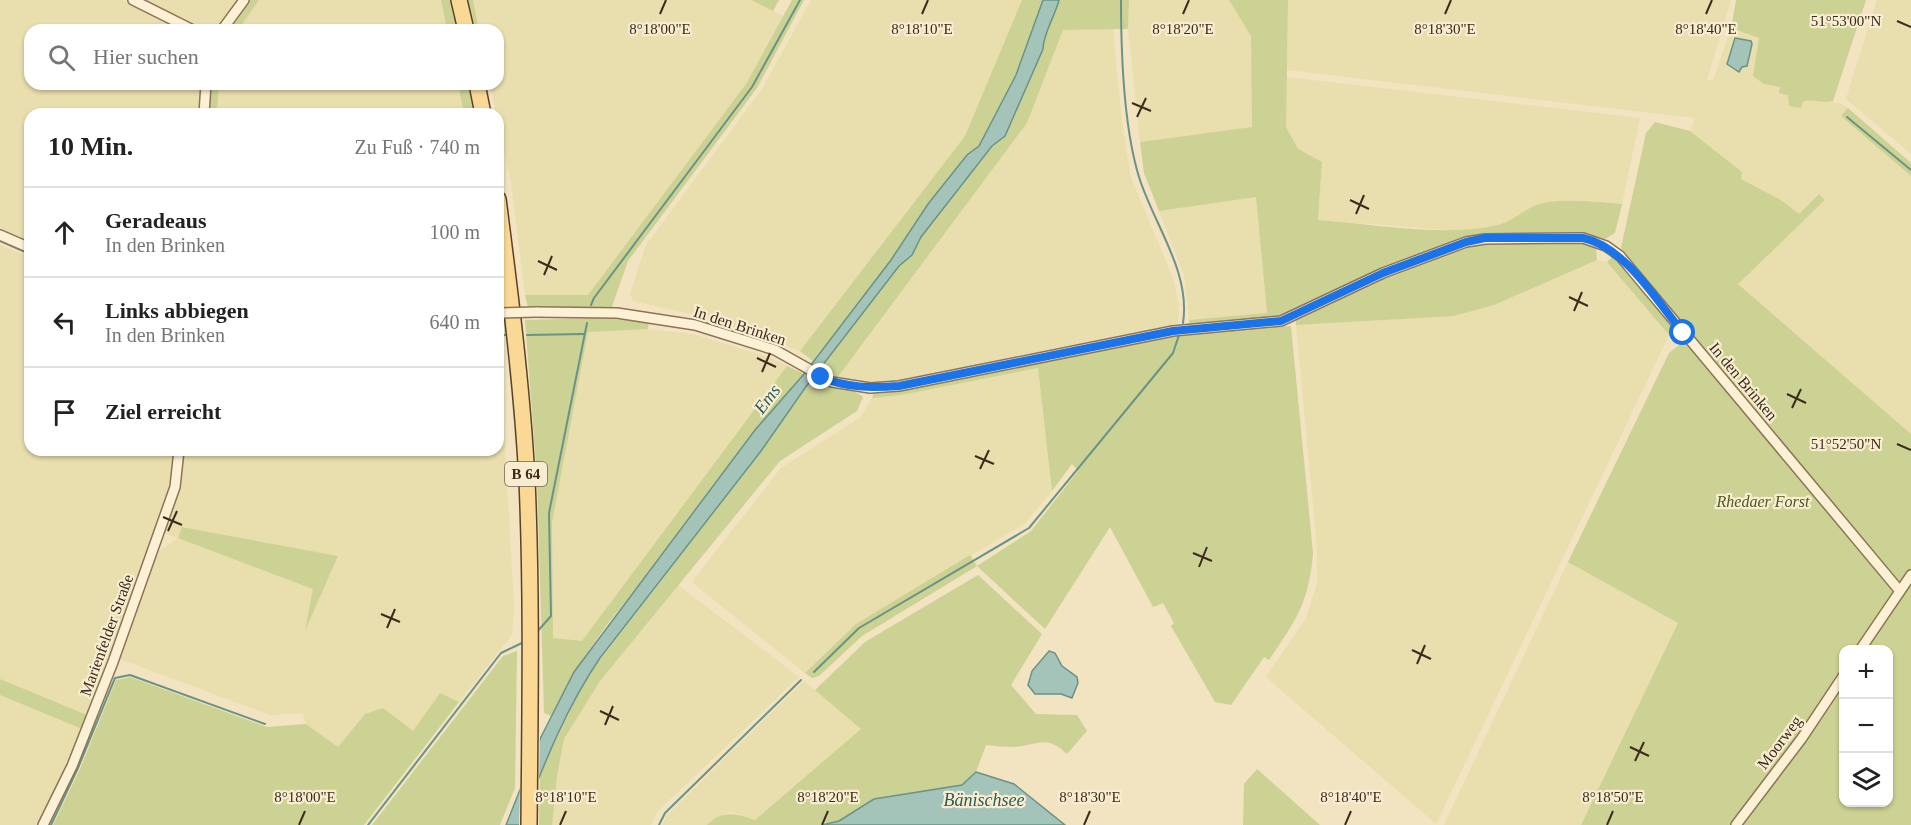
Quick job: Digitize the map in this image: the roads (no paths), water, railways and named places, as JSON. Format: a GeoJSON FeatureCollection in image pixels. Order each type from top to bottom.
{"type":"FeatureCollection","features":[{"type":"Feature","properties":{"kind":"main road"},"geometry":{"type":"LineString","coordinates":[[459,0],[465,24]]}},
{"type":"Feature","properties":{"kind":"main road"},"geometry":{"type":"LineString","coordinates":[[478,90],[482,108]]}},
{"type":"Feature","properties":{"kind":"main road","name":"B 64"},"geometry":{"type":"LineString","coordinates":[[504,251],[520,391],[527,478],[531,621],[529,825]]}},
{"type":"Feature","properties":{"kind":"street"},"geometry":{"type":"LineString","coordinates":[[133,0],[181,24]]}},
{"type":"Feature","properties":{"kind":"street"},"geometry":{"type":"LineString","coordinates":[[226,24],[244,0]]}},
{"type":"Feature","properties":{"kind":"street"},"geometry":{"type":"LineString","coordinates":[[204,108],[206,90]]}},
{"type":"Feature","properties":{"kind":"street"},"geometry":{"type":"LineString","coordinates":[[0,236],[24,246]]}},
{"type":"Feature","properties":{"kind":"street","name":"In den Brinken"},"geometry":{"type":"LineString","coordinates":[[504,313],[617,313],[695,325],[775,350],[832,382],[870,388],[899,386],[1173,331],[1281,321],[1383,273],[1466,242],[1485,238],[1583,238],[1600,243],[1620,256],[1899,590]]}},
{"type":"Feature","properties":{"kind":"street","name":"Marienfelder Straße"},"geometry":{"type":"LineString","coordinates":[[43,825],[72,766],[116,651],[175,487],[178,456]]}},
{"type":"Feature","properties":{"kind":"street"},"geometry":{"type":"LineString","coordinates":[[1863,645],[1911,575]]}},
{"type":"Feature","properties":{"kind":"street","name":"Moorweg"},"geometry":{"type":"LineString","coordinates":[[1736,825],[1802,738],[1839,682]]}},
{"type":"Feature","properties":{"kind":"water"},"geometry":{"type":"Polygon","coordinates":[[[1043,0],[1059,0],[1045,37],[1043,49],[1005,136],[992,146],[921,237],[912,255],[899,266],[805,388],[761,451],[600,658],[565,718],[520,825],[506,825],[541,737],[574,672],[755,430],[804,374],[891,260],[928,204],[967,155],[979,146],[1016,75],[1043,0]]]}},
{"type":"Feature","properties":{"kind":"water"},"geometry":{"type":"Polygon","coordinates":[[[1735,38],[1751,41],[1752,44],[1747,66],[1742,67],[1739,72],[1727,64],[1735,38]]]}},
{"type":"Feature","properties":{"kind":"water"},"geometry":{"type":"Polygon","coordinates":[[[1049,651],[1055,653],[1062,666],[1077,677],[1078,683],[1072,698],[1061,694],[1035,694],[1028,685],[1032,671],[1049,651]]]}},
{"type":"Feature","properties":{"kind":"water","name":"Bänischsee"},"geometry":{"type":"Polygon","coordinates":[[[976,772],[1014,784],[1065,825],[822,825],[839,821],[874,799],[962,785],[976,772]]]}},
{"type":"Feature","properties":{"kind":"waterway"},"geometry":{"type":"LineString","coordinates":[[591,305],[752,87],[800,0]]}},
{"type":"Feature","properties":{"kind":"waterway"},"geometry":{"type":"LineString","coordinates":[[1121,0],[1124,90],[1134,157],[1146,195],[1177,267],[1182,285],[1183,323]]}},
{"type":"Feature","properties":{"kind":"waterway"},"geometry":{"type":"LineString","coordinates":[[1847,117],[1911,170]]}},
{"type":"Feature","properties":{"kind":"waterway"},"geometry":{"type":"LineString","coordinates":[[0,241],[24,251]]}},
{"type":"Feature","properties":{"kind":"waterway"},"geometry":{"type":"LineString","coordinates":[[536,633],[551,616],[549,513],[587,323]]}},
{"type":"Feature","properties":{"kind":"waterway"},"geometry":{"type":"LineString","coordinates":[[527,335],[584,334]]}},
{"type":"Feature","properties":{"kind":"waterway"},"geometry":{"type":"LineString","coordinates":[[814,672],[859,628],[1029,528],[1173,353],[1179,335]]}},
{"type":"Feature","properties":{"kind":"waterway"},"geometry":{"type":"LineString","coordinates":[[368,825],[501,653],[524,642]]}},
{"type":"Feature","properties":{"kind":"waterway"},"geometry":{"type":"LineString","coordinates":[[51,825],[78,768],[115,678],[130,675],[265,724]]}},
{"type":"Feature","properties":{"kind":"waterway"},"geometry":{"type":"LineString","coordinates":[[659,825],[665,813],[801,680]]}},
{"type":"Feature","properties":{"kind":"water label","name":"Ems"},"geometry":{"type":"Point","coordinates":[767,399]}},
{"type":"Feature","properties":{"kind":"park label","name":"Rhedaer Forst"},"geometry":{"type":"Point","coordinates":[1763,501]}}]}
